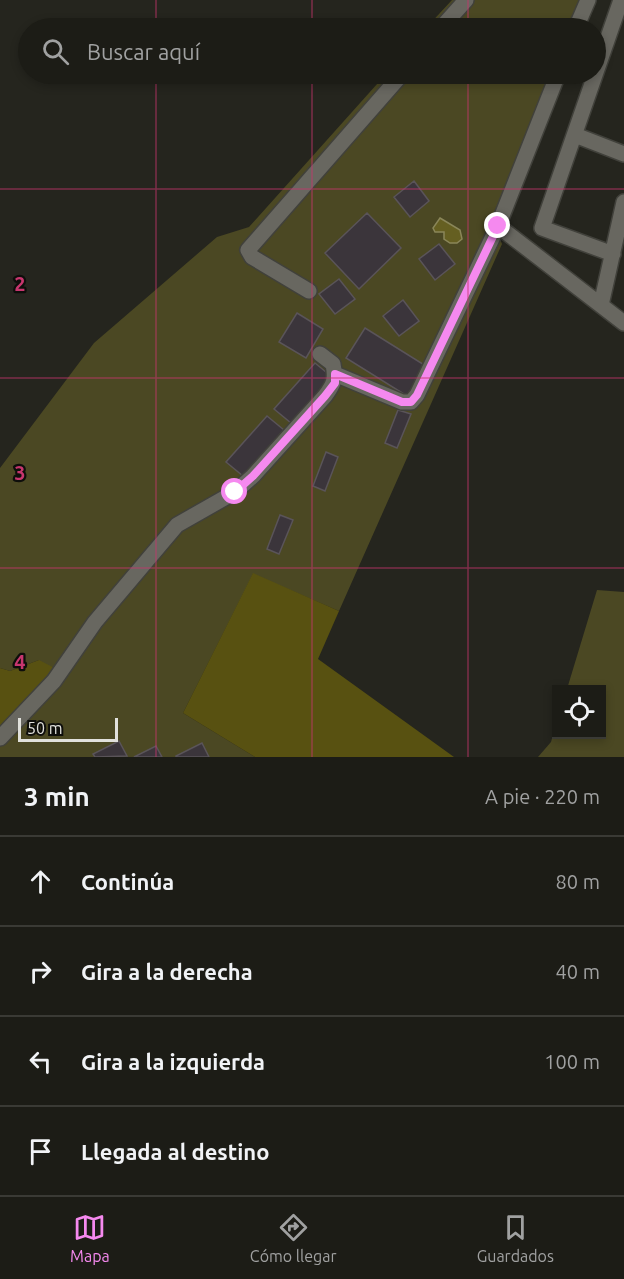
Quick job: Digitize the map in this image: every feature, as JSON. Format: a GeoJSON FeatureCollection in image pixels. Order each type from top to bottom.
{"type":"FeatureCollection","features":[{"type":"Feature","properties":{"kind":"street"},"geometry":{"type":"LineString","coordinates":[[450,18],[466,0]]}},
{"type":"Feature","properties":{"kind":"street"},"geometry":{"type":"LineString","coordinates":[[580,18],[588,0]]}},
{"type":"Feature","properties":{"kind":"street"},"geometry":{"type":"LineString","coordinates":[[606,44],[621,0]]}},
{"type":"Feature","properties":{"kind":"street"},"geometry":{"type":"LineString","coordinates":[[309,291],[252,257],[248,250],[393,84]]}},
{"type":"Feature","properties":{"kind":"street"},"geometry":{"type":"LineString","coordinates":[[335,374],[402,402],[411,402],[417,395],[498,226],[554,84]]}},
{"type":"Feature","properties":{"kind":"street"},"geometry":{"type":"LineString","coordinates":[[592,84],[542,228],[612,254]]}},
{"type":"Feature","properties":{"kind":"street"},"geometry":{"type":"LineString","coordinates":[[575,135],[624,154]]}},
{"type":"Feature","properties":{"kind":"street"},"geometry":{"type":"LineString","coordinates":[[601,305],[624,202]]}},
{"type":"Feature","properties":{"kind":"street"},"geometry":{"type":"LineString","coordinates":[[498,226],[624,322]]}},
{"type":"Feature","properties":{"kind":"street"},"geometry":{"type":"LineString","coordinates":[[0,738],[54,681],[95,622],[177,525],[235,492],[253,476],[325,396],[335,383],[335,374],[333,364],[320,354]]}},
{"type":"Feature","properties":{"kind":"shaded area"},"geometry":{"type":"Polygon","coordinates":[[[452,0],[582,0],[575,18],[435,18],[452,0]]]}},
{"type":"Feature","properties":{"kind":"shaded area"},"geometry":{"type":"Polygon","coordinates":[[[377,84],[548,84],[493,221],[502,244],[339,611],[253,574],[183,713],[255,757],[0,757],[0,744],[39,660],[10,671],[0,668],[0,468],[94,343],[217,237],[249,227],[377,84]]]}},
{"type":"Feature","properties":{"kind":"shaded area"},"geometry":{"type":"Polygon","coordinates":[[[440,218],[460,230],[462,239],[457,243],[450,243],[444,239],[444,232],[435,232],[433,228],[440,218]]]}},
{"type":"Feature","properties":{"kind":"shaded area"},"geometry":{"type":"Polygon","coordinates":[[[253,573],[339,611],[318,659],[454,757],[255,757],[183,713],[253,573]]]}},
{"type":"Feature","properties":{"kind":"shaded area"},"geometry":{"type":"Polygon","coordinates":[[[597,590],[624,592],[624,757],[538,757],[552,738],[606,739],[606,685],[568,685],[597,590]]]}},
{"type":"Feature","properties":{"kind":"shaded area"},"geometry":{"type":"Polygon","coordinates":[[[39,660],[66,674],[0,736],[0,668],[10,671],[39,660]]]}},
{"type":"Feature","properties":{"kind":"building"},"geometry":{"type":"Polygon","coordinates":[[[414,181],[429,201],[410,217],[394,197],[414,181]]]}},
{"type":"Feature","properties":{"kind":"building"},"geometry":{"type":"Polygon","coordinates":[[[367,213],[401,248],[359,289],[325,253],[367,213]]]}},
{"type":"Feature","properties":{"kind":"building"},"geometry":{"type":"Polygon","coordinates":[[[439,244],[455,264],[435,280],[419,259],[439,244]]]}},
{"type":"Feature","properties":{"kind":"building"},"geometry":{"type":"Polygon","coordinates":[[[339,279],[355,299],[335,314],[319,294],[339,279]]]}},
{"type":"Feature","properties":{"kind":"building"},"geometry":{"type":"Polygon","coordinates":[[[403,300],[419,321],[399,336],[383,316],[403,300]]]}},
{"type":"Feature","properties":{"kind":"building"},"geometry":{"type":"Polygon","coordinates":[[[297,313],[323,329],[306,358],[279,342],[297,313]]]}},
{"type":"Feature","properties":{"kind":"building"},"geometry":{"type":"Polygon","coordinates":[[[365,328],[426,366],[407,396],[346,358],[365,328]]]}},
{"type":"Feature","properties":{"kind":"building"},"geometry":{"type":"Polygon","coordinates":[[[315,363],[332,377],[291,423],[274,409],[315,363]]]}},
{"type":"Feature","properties":{"kind":"building"},"geometry":{"type":"Polygon","coordinates":[[[398,410],[411,414],[397,448],[385,443],[398,410]]]}},
{"type":"Feature","properties":{"kind":"building"},"geometry":{"type":"Polygon","coordinates":[[[267,416],[284,430],[243,476],[226,462],[267,416]]]}},
{"type":"Feature","properties":{"kind":"building"},"geometry":{"type":"Polygon","coordinates":[[[326,452],[338,457],[325,491],[313,486],[326,452]]]}},
{"type":"Feature","properties":{"kind":"building"},"geometry":{"type":"Polygon","coordinates":[[[280,515],[293,520],[279,554],[267,549],[280,515]]]}},
{"type":"Feature","properties":{"kind":"building"},"geometry":{"type":"Polygon","coordinates":[[[119,741],[127,756],[95,757],[93,754],[119,741]]]}},
{"type":"Feature","properties":{"kind":"building"},"geometry":{"type":"Polygon","coordinates":[[[202,743],[209,757],[176,757],[176,756],[202,743]]]}},
{"type":"Feature","properties":{"kind":"building"},"geometry":{"type":"Polygon","coordinates":[[[156,746],[162,757],[134,757],[156,746]]]}},
{"type":"Feature","properties":{"kind":"route"},"geometry":{"type":"LineString","coordinates":[[235,492],[253,476],[325,396],[335,383],[335,374],[402,402],[411,402],[417,395],[498,226]]}}]}
